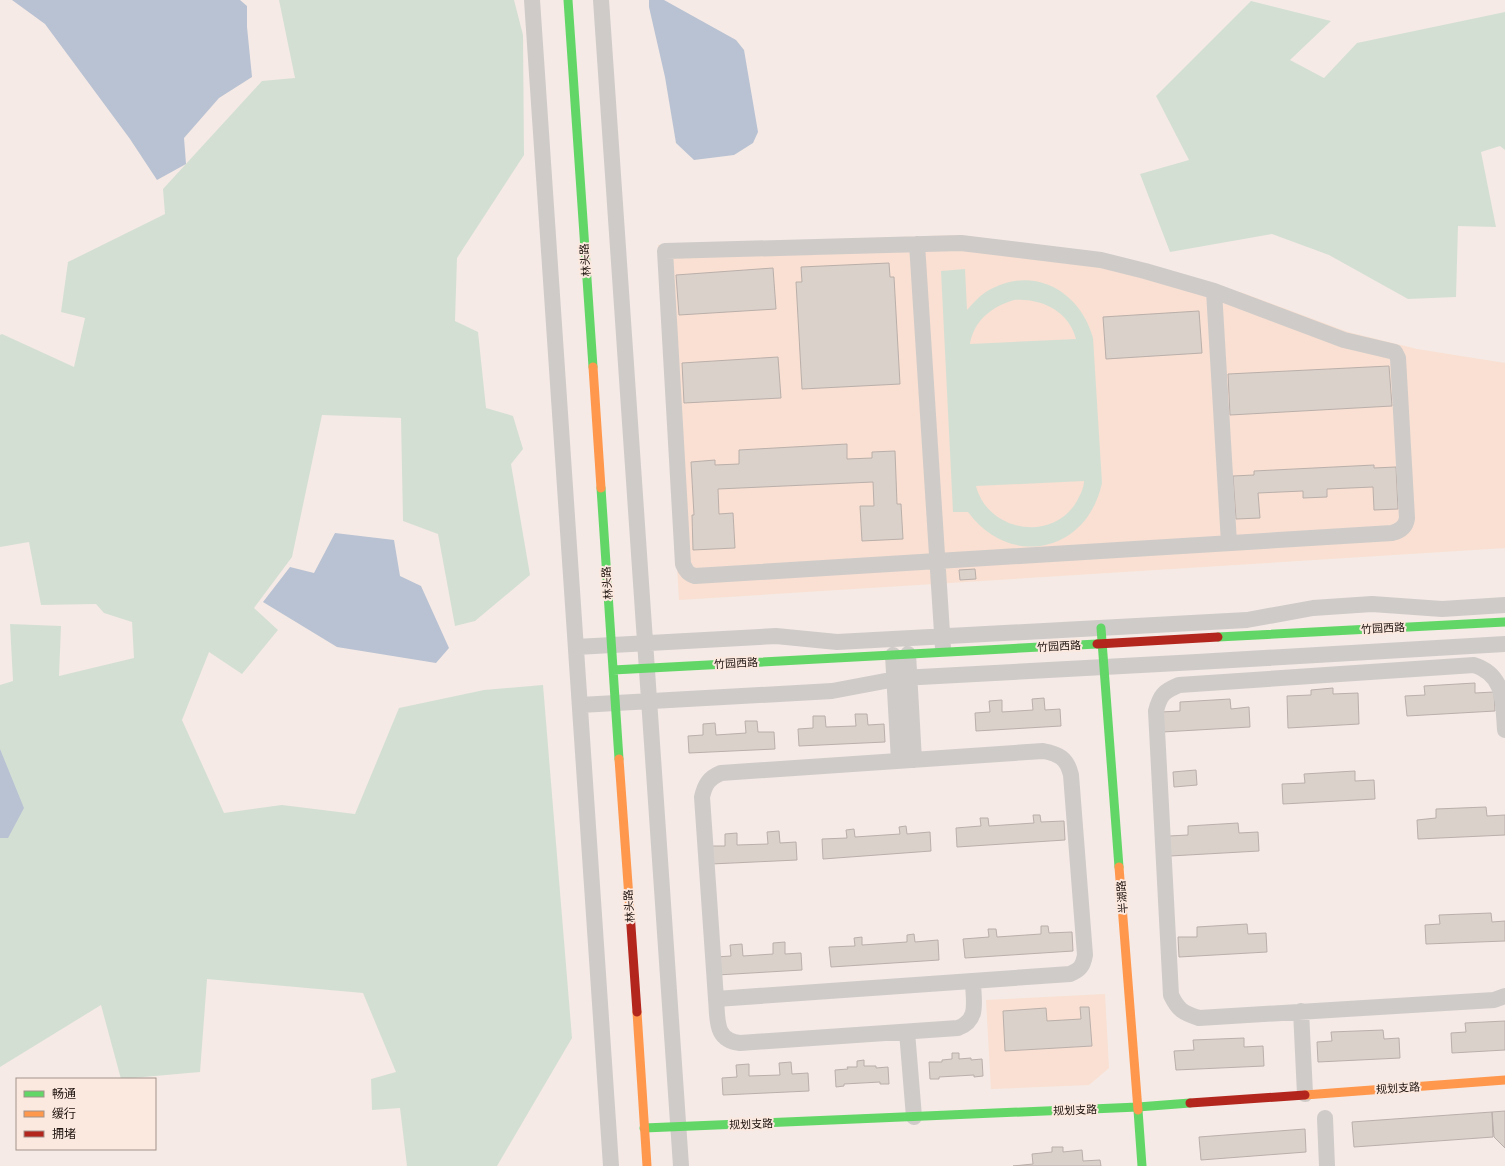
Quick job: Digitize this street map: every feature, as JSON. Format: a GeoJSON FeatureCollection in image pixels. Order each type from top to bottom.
{"type":"FeatureCollection","features":[{"type":"Feature","properties":{"kind":"main road","name":"林头路"},"geometry":{"type":"LineString","coordinates":[[568,0],[647,1166]]}},
{"type":"Feature","properties":{"kind":"main road","name":"竹园西路"},"geometry":{"type":"LineString","coordinates":[[613,670],[944,652],[1102,636],[1396,628],[1505,622]]}},
{"type":"Feature","properties":{"kind":"main road","name":"半湖路"},"geometry":{"type":"LineString","coordinates":[[1102,636],[1142,1166]]}},
{"type":"Feature","properties":{"kind":"main road","name":"规划支路"},"geometry":{"type":"LineString","coordinates":[[644,1128],[1138,1107],[1505,1080]]}},
{"type":"Feature","properties":{"kind":"street"},"geometry":{"type":"LineString","coordinates":[[532,0],[611,1166]]}},
{"type":"Feature","properties":{"kind":"street"},"geometry":{"type":"LineString","coordinates":[[601,0],[681,1166]]}},
{"type":"Feature","properties":{"kind":"street"},"geometry":{"type":"LineString","coordinates":[[961,243],[1101,260],[1214,291],[1344,340],[1392,350],[1397,354],[1406,518],[1405,525],[1402,529],[1392,534],[695,576],[686,570],[683,564],[665,251],[961,243]]}},
{"type":"Feature","properties":{"kind":"street"},"geometry":{"type":"LineString","coordinates":[[917,244],[944,652]]}},
{"type":"Feature","properties":{"kind":"street"},"geometry":{"type":"LineString","coordinates":[[1214,291],[1229,543]]}},
{"type":"Feature","properties":{"kind":"street"},"geometry":{"type":"LineString","coordinates":[[576,647],[776,636],[837,642],[1102,636],[1247,620],[1313,608],[1372,604],[1442,609],[1505,605]]}},
{"type":"Feature","properties":{"kind":"street"},"geometry":{"type":"LineString","coordinates":[[1396,628],[1399,670]]}},
{"type":"Feature","properties":{"kind":"street"},"geometry":{"type":"LineString","coordinates":[[580,705],[832,691],[902,679],[1505,644]]}},
{"type":"Feature","properties":{"kind":"street"},"geometry":{"type":"LineString","coordinates":[[901,654],[906,760]]}},
{"type":"Feature","properties":{"kind":"street"},"geometry":{"type":"LineString","coordinates":[[1505,730],[1502,691],[1496,679],[1483,668],[1474,666],[1179,685],[1168,690],[1159,698],[1156,710],[1171,995],[1176,1005],[1185,1014],[1199,1018],[1494,1000],[1505,996]]}},
{"type":"Feature","properties":{"kind":"street"},"geometry":{"type":"LineString","coordinates":[[716,999],[1070,974],[1078,971],[1083,964],[1085,955],[1071,775],[1069,765],[1062,757],[1043,751],[721,773],[714,776],[707,782],[702,797],[716,999],[718,1025],[720,1033],[725,1039],[740,1043],[958,1028],[966,1025],[972,1019],[974,1013],[973,981]]}},
{"type":"Feature","properties":{"kind":"street"},"geometry":{"type":"LineString","coordinates":[[1301,1011],[1305,1094]]}},
{"type":"Feature","properties":{"kind":"street"},"geometry":{"type":"LineString","coordinates":[[907,1032],[914,1117]]}},
{"type":"Feature","properties":{"kind":"street"},"geometry":{"type":"LineString","coordinates":[[1325,1118],[1327,1166]]}},
{"type":"Feature","properties":{"kind":"shaded area"},"geometry":{"type":"Polygon","coordinates":[[[279,0],[514,0],[523,35],[524,155],[457,258],[455,321],[478,332],[486,408],[513,416],[523,449],[511,464],[530,575],[475,621],[455,626],[438,534],[403,521],[401,418],[322,415],[292,557],[254,608],[278,630],[242,674],[209,652],[182,720],[224,813],[282,805],[355,814],[399,708],[484,690],[543,685],[572,1038],[497,1166],[407,1166],[400,1108],[372,1110],[371,1079],[396,1072],[363,993],[207,979],[200,1072],[121,1078],[101,1005],[0,1067],[0,685],[13,681],[10,624],[61,626],[59,676],[134,658],[132,622],[104,613],[96,604],[41,605],[29,542],[0,547],[0,335],[2,334],[74,367],[85,318],[61,312],[68,262],[165,214],[163,189],[262,81],[295,78],[279,0]]]}},
{"type":"Feature","properties":{"kind":"shaded area"},"geometry":{"type":"Polygon","coordinates":[[[1251,1],[1331,21],[1290,60],[1324,78],[1357,43],[1505,12],[1505,150],[1500,146],[1481,152],[1496,227],[1458,226],[1456,297],[1408,299],[1329,255],[1272,234],[1170,252],[1140,174],[1189,160],[1156,96],[1251,1]]]}},
{"type":"Feature","properties":{"kind":"shaded area"},"geometry":{"type":"Polygon","coordinates":[[[960,235],[1106,254],[1243,293],[1348,332],[1417,349],[1505,363],[1505,548],[679,600],[658,245],[960,235]]]}},
{"type":"Feature","properties":{"kind":"shaded area"},"geometry":{"type":"Polygon","coordinates":[[[965,269],[967,310],[976,300],[989,290],[1009,282],[1026,280],[1041,282],[1055,288],[1068,297],[1078,308],[1087,322],[1093,338],[1102,483],[1094,507],[1081,525],[1064,538],[1045,545],[1025,546],[1005,541],[985,530],[968,512],[953,512],[941,271],[965,269]],[[1014,300],[992,310],[980,321],[972,335],[970,344],[1076,339],[1067,321],[1052,308],[1034,301],[1014,300]],[[1084,481],[976,486],[983,502],[993,514],[1007,522],[1022,526],[1038,527],[1053,523],[1066,514],[1077,501],[1083,489],[1084,481]]]}},
{"type":"Feature","properties":{"kind":"shaded area"},"geometry":{"type":"Polygon","coordinates":[[[1105,994],[1109,1068],[1089,1085],[991,1089],[986,1000],[1105,994]]]}},
{"type":"Feature","properties":{"kind":"water"},"geometry":{"type":"Polygon","coordinates":[[[12,0],[240,0],[247,6],[247,27],[252,77],[219,98],[184,138],[186,164],[157,180],[130,139],[45,24],[12,0]]]}},
{"type":"Feature","properties":{"kind":"water"},"geometry":{"type":"Polygon","coordinates":[[[649,0],[664,0],[736,40],[744,50],[758,132],[753,143],[734,155],[694,160],[676,143],[665,77],[649,7],[649,0]]]}},
{"type":"Feature","properties":{"kind":"water"},"geometry":{"type":"Polygon","coordinates":[[[335,533],[394,540],[400,576],[421,586],[449,648],[436,663],[337,647],[263,602],[290,567],[314,573],[335,533]]]}},
{"type":"Feature","properties":{"kind":"water"},"geometry":{"type":"Polygon","coordinates":[[[0,749],[24,808],[8,838],[0,838],[0,749]]]}},
{"type":"Feature","properties":{"kind":"building"},"geometry":{"type":"Polygon","coordinates":[[[889,263],[890,277],[894,277],[900,384],[802,389],[796,282],[802,282],[801,267],[889,263]]]}},
{"type":"Feature","properties":{"kind":"building"},"geometry":{"type":"Polygon","coordinates":[[[773,268],[776,309],[679,315],[676,275],[773,268]]]}},
{"type":"Feature","properties":{"kind":"building"},"geometry":{"type":"Polygon","coordinates":[[[1199,311],[1202,353],[1106,359],[1103,317],[1199,311]]]}},
{"type":"Feature","properties":{"kind":"building"},"geometry":{"type":"Polygon","coordinates":[[[778,357],[781,398],[684,403],[682,363],[778,357]]]}},
{"type":"Feature","properties":{"kind":"building"},"geometry":{"type":"Polygon","coordinates":[[[1389,366],[1392,406],[1230,415],[1228,374],[1389,366]]]}},
{"type":"Feature","properties":{"kind":"building"},"geometry":{"type":"Polygon","coordinates":[[[847,444],[847,459],[872,458],[872,452],[895,451],[897,504],[901,504],[903,539],[862,541],[860,506],[874,506],[873,482],[718,489],[719,514],[733,513],[735,548],[693,550],[692,515],[694,515],[691,462],[715,460],[715,465],[739,464],[739,450],[847,444]]]}},
{"type":"Feature","properties":{"kind":"building"},"geometry":{"type":"Polygon","coordinates":[[[1374,465],[1374,468],[1396,467],[1398,509],[1374,510],[1373,487],[1327,489],[1327,497],[1303,498],[1303,491],[1258,493],[1260,518],[1236,519],[1233,476],[1254,475],[1254,471],[1374,465]]]}},
{"type":"Feature","properties":{"kind":"building"},"geometry":{"type":"Polygon","coordinates":[[[975,569],[976,579],[960,580],[959,570],[975,569]]]}},
{"type":"Feature","properties":{"kind":"building"},"geometry":{"type":"Polygon","coordinates":[[[1475,683],[1475,693],[1494,692],[1495,711],[1407,716],[1405,696],[1425,695],[1424,686],[1475,683]]]}},
{"type":"Feature","properties":{"kind":"building"},"geometry":{"type":"Polygon","coordinates":[[[1333,688],[1333,694],[1358,693],[1359,724],[1288,728],[1287,696],[1311,695],[1311,690],[1333,688]]]}},
{"type":"Feature","properties":{"kind":"building"},"geometry":{"type":"Polygon","coordinates":[[[1044,698],[1045,710],[1060,709],[1061,726],[976,731],[975,713],[990,712],[989,701],[1002,700],[1002,712],[1033,710],[1032,699],[1044,698]]]}},
{"type":"Feature","properties":{"kind":"building"},"geometry":{"type":"Polygon","coordinates":[[[1230,699],[1231,709],[1249,707],[1250,727],[1162,732],[1161,712],[1180,711],[1180,702],[1230,699]]]}},
{"type":"Feature","properties":{"kind":"building"},"geometry":{"type":"Polygon","coordinates":[[[855,714],[867,714],[868,725],[884,724],[885,742],[799,746],[798,729],[813,728],[813,716],[825,716],[826,727],[856,726],[855,714]]]}},
{"type":"Feature","properties":{"kind":"building"},"geometry":{"type":"Polygon","coordinates":[[[745,721],[757,721],[758,732],[774,732],[775,749],[689,753],[688,736],[703,735],[703,724],[715,723],[716,735],[746,733],[745,721]]]}},
{"type":"Feature","properties":{"kind":"building"},"geometry":{"type":"Polygon","coordinates":[[[1196,770],[1197,785],[1174,787],[1173,772],[1196,770]]]}},
{"type":"Feature","properties":{"kind":"building"},"geometry":{"type":"Polygon","coordinates":[[[1355,771],[1355,781],[1374,780],[1375,799],[1283,804],[1282,784],[1305,783],[1304,774],[1355,771]]]}},
{"type":"Feature","properties":{"kind":"building"},"geometry":{"type":"Polygon","coordinates":[[[1486,807],[1487,816],[1505,815],[1505,835],[1418,839],[1417,820],[1436,818],[1436,809],[1486,807]]]}},
{"type":"Feature","properties":{"kind":"building"},"geometry":{"type":"Polygon","coordinates":[[[1033,815],[1040,815],[1041,822],[1064,821],[1065,840],[957,847],[956,828],[981,826],[980,818],[988,818],[989,826],[1034,823],[1033,815]]]}},
{"type":"Feature","properties":{"kind":"building"},"geometry":{"type":"Polygon","coordinates":[[[1238,823],[1239,833],[1258,832],[1259,851],[1170,856],[1169,836],[1188,835],[1188,826],[1238,823]]]}},
{"type":"Feature","properties":{"kind":"building"},"geometry":{"type":"Polygon","coordinates":[[[906,826],[907,834],[930,832],[931,851],[823,859],[822,839],[847,838],[846,830],[854,829],[855,837],[900,834],[899,827],[906,826]]]}},
{"type":"Feature","properties":{"kind":"building"},"geometry":{"type":"Polygon","coordinates":[[[779,831],[780,843],[796,842],[797,860],[711,864],[710,846],[725,846],[725,834],[737,833],[737,845],[768,844],[767,832],[779,831]]]}},
{"type":"Feature","properties":{"kind":"building"},"geometry":{"type":"Polygon","coordinates":[[[1491,913],[1492,922],[1505,921],[1505,941],[1426,944],[1425,925],[1440,924],[1439,915],[1491,913]]]}},
{"type":"Feature","properties":{"kind":"building"},"geometry":{"type":"Polygon","coordinates":[[[1247,924],[1248,934],[1266,933],[1267,952],[1179,957],[1178,937],[1197,937],[1197,927],[1247,924]]]}},
{"type":"Feature","properties":{"kind":"building"},"geometry":{"type":"Polygon","coordinates":[[[1041,926],[1048,926],[1049,933],[1072,932],[1073,951],[965,958],[963,939],[989,937],[988,929],[996,929],[997,937],[1041,934],[1041,926]]]}},
{"type":"Feature","properties":{"kind":"building"},"geometry":{"type":"Polygon","coordinates":[[[914,934],[915,942],[938,940],[939,960],[831,967],[829,947],[855,946],[854,938],[862,937],[862,945],[907,942],[907,935],[914,934]]]}},
{"type":"Feature","properties":{"kind":"building"},"geometry":{"type":"Polygon","coordinates":[[[785,942],[785,954],[801,953],[802,970],[717,975],[716,957],[731,956],[730,945],[742,944],[743,956],[773,954],[773,943],[785,942]]]}},
{"type":"Feature","properties":{"kind":"building"},"geometry":{"type":"Polygon","coordinates":[[[1080,1007],[1089,1007],[1092,1046],[1005,1051],[1003,1011],[1046,1008],[1047,1021],[1081,1019],[1080,1007]]]}},
{"type":"Feature","properties":{"kind":"building"},"geometry":{"type":"Polygon","coordinates":[[[1505,1021],[1505,1050],[1452,1053],[1451,1033],[1466,1032],[1465,1023],[1505,1021]]]}},
{"type":"Feature","properties":{"kind":"building"},"geometry":{"type":"Polygon","coordinates":[[[1383,1030],[1384,1039],[1399,1038],[1400,1058],[1318,1062],[1317,1042],[1332,1041],[1331,1032],[1383,1030]]]}},
{"type":"Feature","properties":{"kind":"building"},"geometry":{"type":"Polygon","coordinates":[[[1244,1038],[1244,1047],[1263,1046],[1264,1066],[1176,1070],[1174,1051],[1194,1050],[1193,1040],[1244,1038]]]}},
{"type":"Feature","properties":{"kind":"building"},"geometry":{"type":"Polygon","coordinates":[[[952,1053],[959,1053],[959,1059],[982,1059],[983,1076],[974,1077],[974,1075],[930,1079],[929,1062],[942,1062],[942,1060],[952,1059],[952,1053]]]}},
{"type":"Feature","properties":{"kind":"building"},"geometry":{"type":"Polygon","coordinates":[[[864,1060],[864,1066],[876,1066],[876,1068],[888,1067],[889,1084],[880,1084],[880,1082],[844,1084],[844,1086],[836,1087],[835,1070],[848,1069],[847,1067],[857,1067],[857,1061],[864,1060]]]}},
{"type":"Feature","properties":{"kind":"building"},"geometry":{"type":"Polygon","coordinates":[[[791,1062],[792,1074],[808,1073],[809,1091],[723,1095],[722,1078],[737,1077],[736,1065],[749,1064],[749,1076],[780,1075],[779,1063],[791,1062]]]}},
{"type":"Feature","properties":{"kind":"building"},"geometry":{"type":"Polygon","coordinates":[[[1505,1111],[1505,1148],[1494,1137],[1492,1112],[1505,1111]]]}},
{"type":"Feature","properties":{"kind":"building"},"geometry":{"type":"Polygon","coordinates":[[[1492,1112],[1493,1137],[1354,1147],[1352,1122],[1492,1112]]]}},
{"type":"Feature","properties":{"kind":"building"},"geometry":{"type":"Polygon","coordinates":[[[1305,1129],[1306,1152],[1201,1160],[1199,1137],[1305,1129]]]}},
{"type":"Feature","properties":{"kind":"building"},"geometry":{"type":"Polygon","coordinates":[[[1052,1147],[1063,1147],[1063,1152],[1082,1150],[1083,1161],[1100,1160],[1101,1166],[1013,1166],[1033,1164],[1032,1154],[1052,1152],[1052,1147]]]}},
{"type":"Feature","properties":{"kind":"traffic: fast"},"geometry":{"type":"LineString","coordinates":[[568,0],[593,367]]}},
{"type":"Feature","properties":{"kind":"traffic: fast"},"geometry":{"type":"LineString","coordinates":[[601,488],[619,759]]}},
{"type":"Feature","properties":{"kind":"traffic: fast"},"geometry":{"type":"LineString","coordinates":[[1218,637],[1505,622]]}},
{"type":"Feature","properties":{"kind":"traffic: fast"},"geometry":{"type":"LineString","coordinates":[[1101,628],[1119,867]]}},
{"type":"Feature","properties":{"kind":"traffic: fast"},"geometry":{"type":"LineString","coordinates":[[613,670],[1097,644]]}},
{"type":"Feature","properties":{"kind":"traffic: fast"},"geometry":{"type":"LineString","coordinates":[[644,1128],[1138,1107],[1190,1103]]}},
{"type":"Feature","properties":{"kind":"traffic: fast"},"geometry":{"type":"LineString","coordinates":[[1138,1110],[1142,1166]]}},
{"type":"Feature","properties":{"kind":"traffic: slow"},"geometry":{"type":"LineString","coordinates":[[593,367],[601,488]]}},
{"type":"Feature","properties":{"kind":"traffic: slow"},"geometry":{"type":"LineString","coordinates":[[619,759],[630,912]]}},
{"type":"Feature","properties":{"kind":"traffic: slow"},"geometry":{"type":"LineString","coordinates":[[1119,867],[1138,1110]]}},
{"type":"Feature","properties":{"kind":"traffic: slow"},"geometry":{"type":"LineString","coordinates":[[637,1012],[647,1166]]}},
{"type":"Feature","properties":{"kind":"traffic: slow"},"geometry":{"type":"LineString","coordinates":[[1305,1095],[1505,1080]]}},
{"type":"Feature","properties":{"kind":"traffic: jam"},"geometry":{"type":"LineString","coordinates":[[1097,644],[1218,637]]}},
{"type":"Feature","properties":{"kind":"traffic: jam"},"geometry":{"type":"LineString","coordinates":[[630,912],[637,1012]]}},
{"type":"Feature","properties":{"kind":"traffic: jam"},"geometry":{"type":"LineString","coordinates":[[1190,1103],[1305,1095]]}}]}
